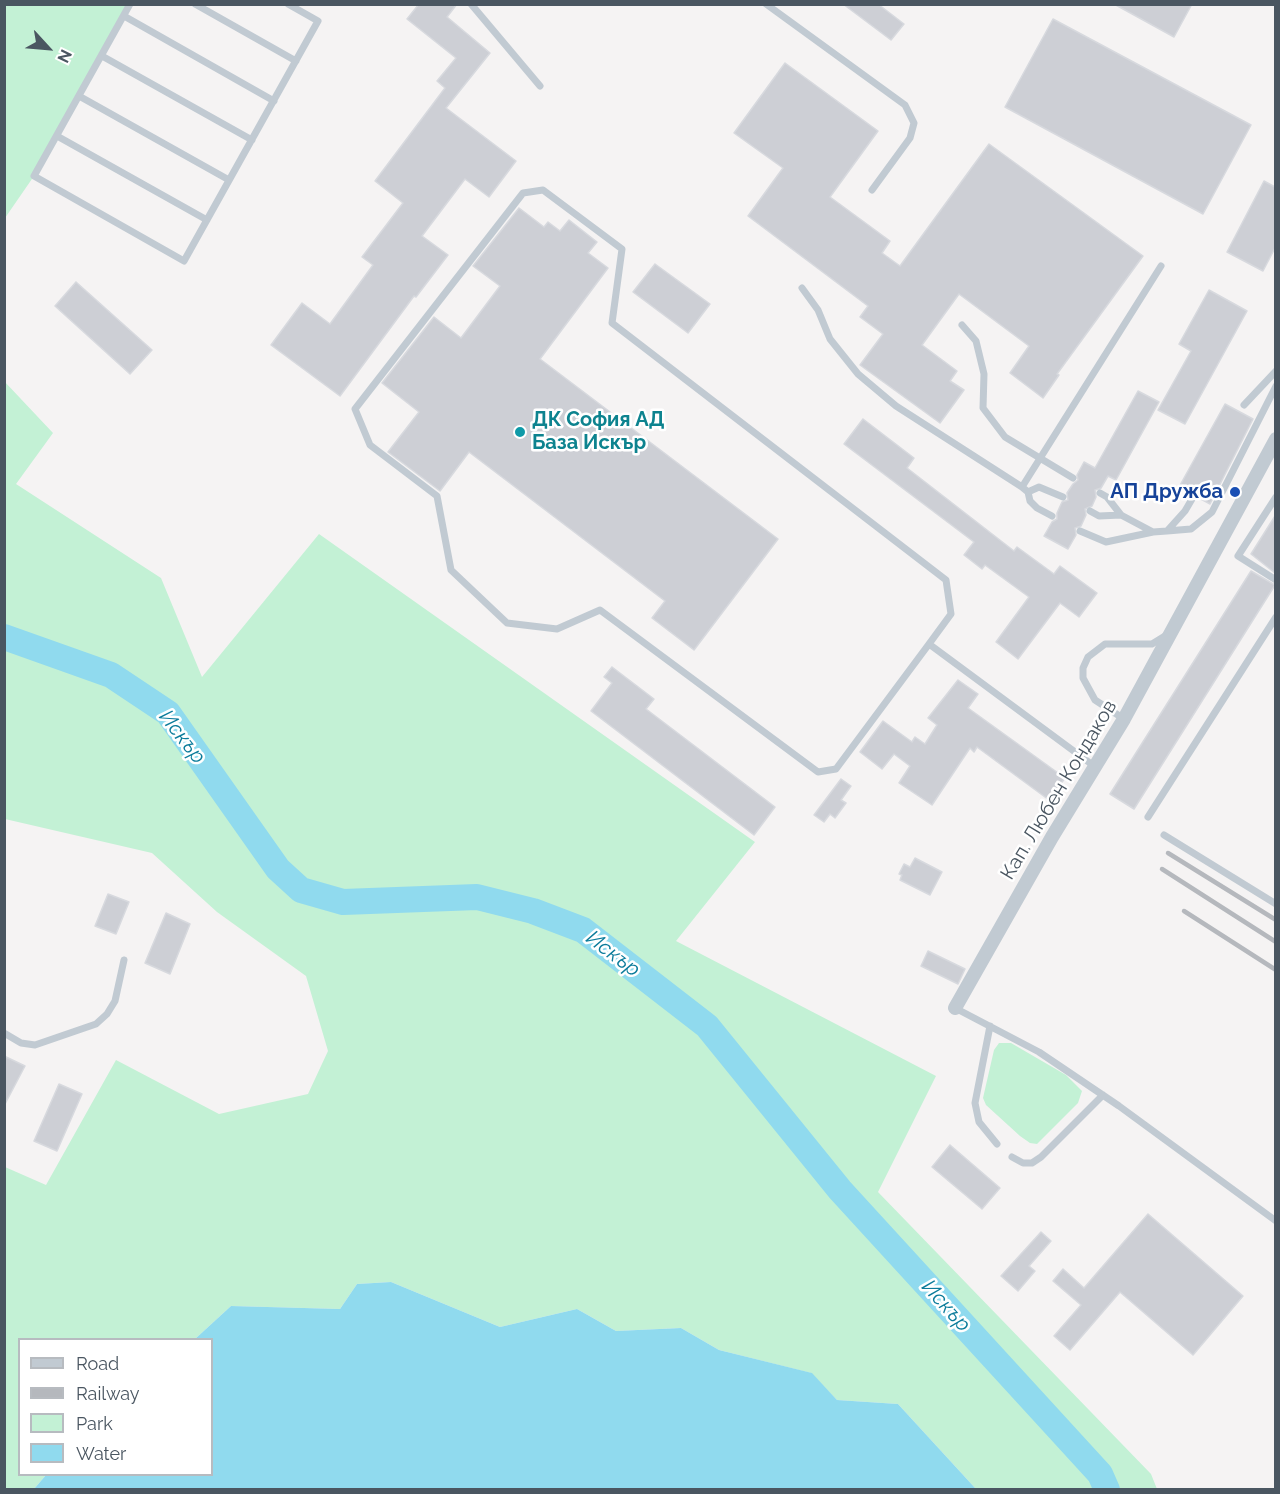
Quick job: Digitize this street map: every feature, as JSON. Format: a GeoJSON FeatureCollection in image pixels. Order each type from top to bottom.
{"type":"FeatureCollection","features":[{"type":"Feature","properties":{"kind":"street","name":"Кап. Любен Кондаков"},"geometry":{"type":"LineString","coordinates":[[955,1008],[1094,766],[1124,719],[1275,440]]}},
{"type":"Feature","properties":{"kind":"lane"},"geometry":{"type":"LineString","coordinates":[[130,4],[34,176],[184,261],[318,21],[288,4]]}},
{"type":"Feature","properties":{"kind":"lane"},"geometry":{"type":"LineString","coordinates":[[195,4],[296,62]]}},
{"type":"Feature","properties":{"kind":"lane"},"geometry":{"type":"LineString","coordinates":[[471,4],[540,86]]}},
{"type":"Feature","properties":{"kind":"lane"},"geometry":{"type":"LineString","coordinates":[[766,4],[904,105],[914,123],[910,138],[872,190]]}},
{"type":"Feature","properties":{"kind":"lane"},"geometry":{"type":"LineString","coordinates":[[124,16],[274,101]]}},
{"type":"Feature","properties":{"kind":"lane"},"geometry":{"type":"LineString","coordinates":[[102,56],[252,140]]}},
{"type":"Feature","properties":{"kind":"lane"},"geometry":{"type":"LineString","coordinates":[[79,96],[229,180]]}},
{"type":"Feature","properties":{"kind":"lane"},"geometry":{"type":"LineString","coordinates":[[57,136],[207,220]]}},
{"type":"Feature","properties":{"kind":"lane"},"geometry":{"type":"LineString","coordinates":[[543,190],[622,249],[612,323],[946,580],[951,614],[929,644],[836,769],[818,772],[600,610],[557,629],[507,623],[451,570],[437,496],[370,445],[355,409],[523,193],[543,190]]}},
{"type":"Feature","properties":{"kind":"lane"},"geometry":{"type":"LineString","coordinates":[[1025,490],[1039,460],[1161,266]]}},
{"type":"Feature","properties":{"kind":"lane"},"geometry":{"type":"LineString","coordinates":[[802,288],[818,310],[830,339],[858,374],[896,406],[1025,490],[1030,501],[1037,508],[1052,516]]}},
{"type":"Feature","properties":{"kind":"lane"},"geometry":{"type":"LineString","coordinates":[[962,325],[976,341],[984,374],[983,408],[1005,437],[1039,460],[1073,478]]}},
{"type":"Feature","properties":{"kind":"lane"},"geometry":{"type":"LineString","coordinates":[[1244,405],[1275,371]]}},
{"type":"Feature","properties":{"kind":"lane"},"geometry":{"type":"LineString","coordinates":[[1080,531],[1106,542],[1153,532],[1191,529],[1212,512],[1275,387]]}},
{"type":"Feature","properties":{"kind":"lane"},"geometry":{"type":"LineString","coordinates":[[1025,490],[1039,487],[1063,497]]}},
{"type":"Feature","properties":{"kind":"lane"},"geometry":{"type":"LineString","coordinates":[[1100,493],[1107,497],[1121,515],[1153,532]]}},
{"type":"Feature","properties":{"kind":"lane"},"geometry":{"type":"LineString","coordinates":[[1275,497],[1238,556],[1275,580]]}},
{"type":"Feature","properties":{"kind":"lane"},"geometry":{"type":"LineString","coordinates":[[1167,531],[1192,499]]}},
{"type":"Feature","properties":{"kind":"lane"},"geometry":{"type":"LineString","coordinates":[[1090,511],[1099,516],[1121,515]]}},
{"type":"Feature","properties":{"kind":"lane"},"geometry":{"type":"LineString","coordinates":[[1148,816],[1275,617]]}},
{"type":"Feature","properties":{"kind":"lane"},"geometry":{"type":"LineString","coordinates":[[1124,719],[1095,700],[1083,678],[1083,668],[1088,657],[1105,644],[1152,644],[1170,634]]}},
{"type":"Feature","properties":{"kind":"lane"},"geometry":{"type":"LineString","coordinates":[[929,644],[1094,766]]}},
{"type":"Feature","properties":{"kind":"lane"},"geometry":{"type":"LineString","coordinates":[[1164,835],[1275,904]]}},
{"type":"Feature","properties":{"kind":"lane"},"geometry":{"type":"LineString","coordinates":[[4,1033],[21,1043],[35,1045],[96,1024],[107,1014],[115,1001],[124,960]]}},
{"type":"Feature","properties":{"kind":"lane","name":"Кап. Любен Кондаков"},"geometry":{"type":"LineString","coordinates":[[955,1008],[1039,1052],[1103,1095],[1275,1221]]}},
{"type":"Feature","properties":{"kind":"lane"},"geometry":{"type":"LineString","coordinates":[[990,1026],[975,1103],[980,1122],[997,1144]]}},
{"type":"Feature","properties":{"kind":"lane"},"geometry":{"type":"LineString","coordinates":[[1012,1157],[1023,1163],[1032,1163],[1041,1157],[1103,1095]]}},
{"type":"Feature","properties":{"kind":"green space"},"geometry":{"type":"Polygon","coordinates":[[[5,5],[130,5],[34,176],[5,218],[5,5]]]}},
{"type":"Feature","properties":{"kind":"green space"},"geometry":{"type":"Polygon","coordinates":[[[4,381],[53,433],[16,484],[161,578],[202,677],[319,534],[755,842],[676,941],[936,1076],[878,1192],[1151,1474],[1157,1489],[976,1489],[898,1404],[837,1400],[811,1373],[719,1350],[681,1328],[616,1331],[577,1309],[500,1327],[391,1282],[357,1284],[340,1309],[231,1306],[196,1338],[18,1338],[18,1476],[45,1476],[34,1489],[5,1489],[5,1167],[46,1185],[116,1060],[219,1114],[308,1094],[328,1051],[306,976],[217,912],[152,853],[5,819],[4,381]]]}},
{"type":"Feature","properties":{"kind":"green space"},"geometry":{"type":"Polygon","coordinates":[[[999,1043],[1011,1043],[1066,1075],[1082,1091],[1078,1103],[1037,1144],[1030,1143],[1020,1136],[986,1105],[983,1098],[994,1050],[999,1043]]]}},
{"type":"Feature","properties":{"kind":"water"},"geometry":{"type":"Polygon","coordinates":[[[391,1282],[500,1327],[577,1309],[616,1331],[681,1328],[719,1350],[812,1373],[837,1400],[898,1404],[976,1489],[34,1489],[45,1476],[213,1476],[213,1338],[196,1338],[231,1306],[340,1309],[357,1284],[391,1282]]]}},
{"type":"Feature","properties":{"kind":"building"},"geometry":{"type":"Polygon","coordinates":[[[419,4],[457,4],[447,17],[490,53],[446,108],[516,161],[489,197],[465,179],[422,236],[448,255],[416,297],[414,296],[340,396],[271,345],[302,303],[330,324],[373,265],[362,257],[403,203],[375,181],[445,88],[437,81],[456,58],[407,19],[419,4]]]}},
{"type":"Feature","properties":{"kind":"building"},"geometry":{"type":"Polygon","coordinates":[[[843,4],[878,4],[904,24],[891,40],[843,4]]]}},
{"type":"Feature","properties":{"kind":"building"},"geometry":{"type":"Polygon","coordinates":[[[1114,4],[1192,4],[1174,37],[1114,4]]]}},
{"type":"Feature","properties":{"kind":"building"},"geometry":{"type":"Polygon","coordinates":[[[1053,19],[1251,125],[1203,214],[1005,107],[1053,19]]]}},
{"type":"Feature","properties":{"kind":"building"},"geometry":{"type":"Polygon","coordinates":[[[785,63],[878,131],[830,197],[890,241],[882,253],[900,266],[989,144],[1143,256],[1057,374],[1059,375],[1043,398],[1010,373],[1029,346],[959,294],[922,345],[957,371],[950,381],[964,390],[940,423],[860,365],[883,334],[860,317],[868,306],[748,216],[783,168],[734,133],[785,63]]]}},
{"type":"Feature","properties":{"kind":"building"},"geometry":{"type":"Polygon","coordinates":[[[1264,181],[1275,187],[1275,248],[1263,271],[1227,252],[1264,181]]]}},
{"type":"Feature","properties":{"kind":"building","name":"ДК София АД База Искър"},"geometry":{"type":"Polygon","coordinates":[[[519,208],[544,227],[548,222],[560,231],[569,220],[597,242],[588,253],[608,268],[540,359],[778,539],[694,650],[652,618],[665,601],[469,452],[440,491],[388,452],[419,412],[382,383],[434,317],[461,338],[500,286],[473,266],[519,208]]]}},
{"type":"Feature","properties":{"kind":"building"},"geometry":{"type":"Polygon","coordinates":[[[655,264],[710,304],[688,333],[633,292],[655,264]]]}},
{"type":"Feature","properties":{"kind":"building"},"geometry":{"type":"Polygon","coordinates":[[[76,282],[152,350],[130,374],[55,306],[76,282]]]}},
{"type":"Feature","properties":{"kind":"building"},"geometry":{"type":"Polygon","coordinates":[[[1209,290],[1247,311],[1185,424],[1158,410],[1191,351],[1179,344],[1209,290]]]}},
{"type":"Feature","properties":{"kind":"building"},"geometry":{"type":"Polygon","coordinates":[[[1138,391],[1159,402],[1116,480],[1108,476],[1101,488],[1095,490],[1096,497],[1092,506],[1085,509],[1086,515],[1081,526],[1075,528],[1076,535],[1068,549],[1044,536],[1052,522],[1057,519],[1062,502],[1068,500],[1067,493],[1078,480],[1077,475],[1084,462],[1095,468],[1138,391]]]}},
{"type":"Feature","properties":{"kind":"building"},"geometry":{"type":"Polygon","coordinates":[[[1225,404],[1253,419],[1210,504],[1179,487],[1225,404]]]}},
{"type":"Feature","properties":{"kind":"building"},"geometry":{"type":"Polygon","coordinates":[[[863,419],[914,458],[907,468],[1014,551],[1017,547],[1054,574],[1060,566],[1097,593],[1079,617],[1060,603],[1018,659],[996,642],[1029,597],[985,565],[982,569],[964,555],[974,542],[844,444],[863,419]]]}},
{"type":"Feature","properties":{"kind":"building"},"geometry":{"type":"Polygon","coordinates":[[[1275,516],[1275,573],[1251,554],[1275,516]]]}},
{"type":"Feature","properties":{"kind":"building"},"geometry":{"type":"Polygon","coordinates":[[[1251,571],[1275,585],[1134,809],[1110,794],[1251,571]]]}},
{"type":"Feature","properties":{"kind":"building"},"geometry":{"type":"Polygon","coordinates":[[[612,667],[654,699],[646,709],[775,807],[754,835],[591,711],[612,683],[604,677],[612,667]]]}},
{"type":"Feature","properties":{"kind":"building"},"geometry":{"type":"Polygon","coordinates":[[[958,680],[978,694],[968,708],[1065,778],[1049,800],[977,747],[974,752],[970,748],[932,805],[899,783],[910,766],[894,754],[882,769],[860,752],[883,721],[912,742],[915,737],[925,744],[937,725],[928,718],[958,680]]]}},
{"type":"Feature","properties":{"kind":"building"},"geometry":{"type":"Polygon","coordinates":[[[841,779],[851,786],[841,800],[846,803],[835,818],[830,814],[824,822],[814,815],[841,779]]]}},
{"type":"Feature","properties":{"kind":"building"},"geometry":{"type":"Polygon","coordinates":[[[915,858],[942,872],[930,895],[900,880],[902,875],[899,874],[904,864],[910,867],[915,858]]]}},
{"type":"Feature","properties":{"kind":"building"},"geometry":{"type":"Polygon","coordinates":[[[108,894],[129,902],[116,934],[95,926],[108,894]]]}},
{"type":"Feature","properties":{"kind":"building"},"geometry":{"type":"Polygon","coordinates":[[[166,913],[190,924],[170,974],[145,963],[166,913]]]}},
{"type":"Feature","properties":{"kind":"building"},"geometry":{"type":"Polygon","coordinates":[[[928,951],[965,969],[958,984],[921,966],[928,951]]]}},
{"type":"Feature","properties":{"kind":"building"},"geometry":{"type":"Polygon","coordinates":[[[4,1056],[25,1066],[4,1106],[4,1056]]]}},
{"type":"Feature","properties":{"kind":"building"},"geometry":{"type":"Polygon","coordinates":[[[59,1084],[82,1094],[57,1151],[34,1141],[59,1084]]]}},
{"type":"Feature","properties":{"kind":"building"},"geometry":{"type":"Polygon","coordinates":[[[950,1145],[1000,1188],[982,1209],[932,1167],[950,1145]]]}},
{"type":"Feature","properties":{"kind":"building"},"geometry":{"type":"Polygon","coordinates":[[[1148,1214],[1243,1296],[1193,1355],[1120,1292],[1070,1350],[1054,1336],[1081,1305],[1053,1281],[1063,1269],[1084,1288],[1148,1214]]]}},
{"type":"Feature","properties":{"kind":"building"},"geometry":{"type":"Polygon","coordinates":[[[1041,1232],[1051,1241],[1029,1266],[1035,1271],[1018,1291],[1001,1276],[1041,1232]]]}},
{"type":"Feature","properties":{"kind":"waterway","name":"Искър"},"geometry":{"type":"LineString","coordinates":[[4,637],[111,675],[168,713],[278,869],[301,890],[343,902],[477,897],[533,911],[583,930],[707,1026],[840,1190],[1100,1474],[1107,1490]]}},
{"type":"Feature","properties":{"kind":"railway"},"geometry":{"type":"LineString","coordinates":[[1168,853],[1276,920]]}},
{"type":"Feature","properties":{"kind":"railway"},"geometry":{"type":"LineString","coordinates":[[1162,869],[1276,942]]}},
{"type":"Feature","properties":{"kind":"railway"},"geometry":{"type":"LineString","coordinates":[[1184,911],[1276,970]]}},
{"type":"Feature","properties":{"kind":"place","name":"ДК София АД База Искър"},"geometry":{"type":"Point","coordinates":[520,432]}},
{"type":"Feature","properties":{"kind":"place","name":"АП Дружба"},"geometry":{"type":"Point","coordinates":[1235,492]}}]}
